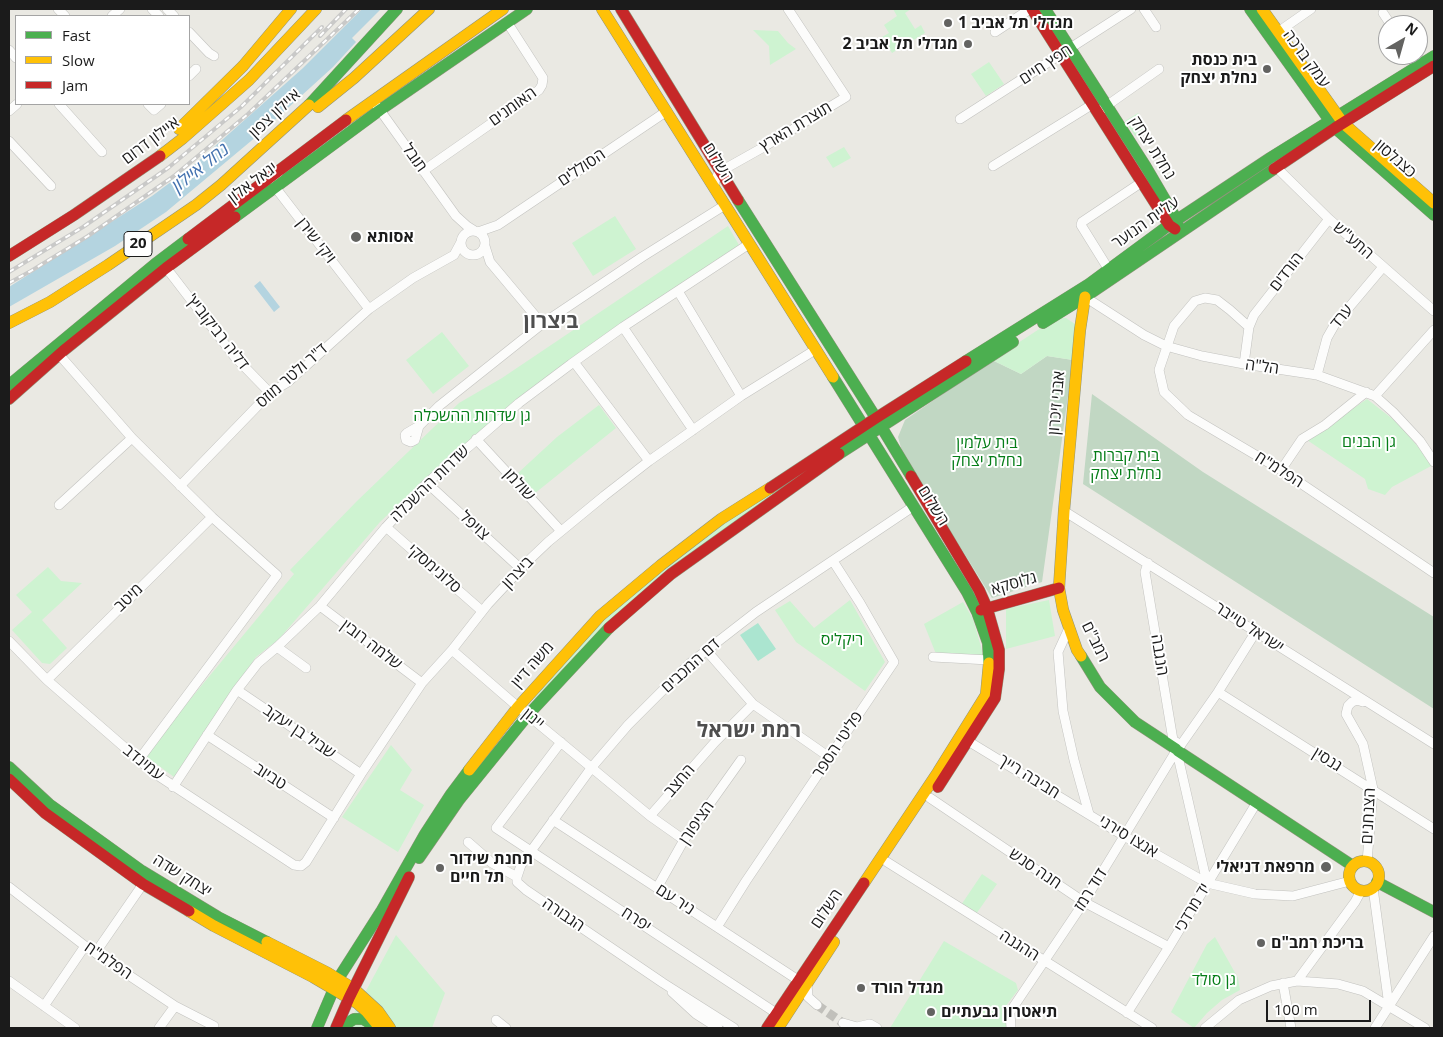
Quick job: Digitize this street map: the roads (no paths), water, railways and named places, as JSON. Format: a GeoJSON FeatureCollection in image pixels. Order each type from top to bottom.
{"type":"FeatureCollection","features":[{"type":"Feature","properties":{"kind":"main road"},"geometry":{"type":"LineString","coordinates":[[130,177],[243,66],[291,9]]}},
{"type":"Feature","properties":{"kind":"main road","name":"איילון דרום"},"geometry":{"type":"LineString","coordinates":[[9,256],[74,216],[182,139],[249,80],[316,9]]}},
{"type":"Feature","properties":{"kind":"main road","name":"איילון צפון"},"geometry":{"type":"LineString","coordinates":[[9,323],[50,302],[108,266],[196,205],[259,152],[318,95],[397,9]]}},
{"type":"Feature","properties":{"kind":"main road"},"geometry":{"type":"LineString","coordinates":[[259,152],[354,78],[429,9]]}},
{"type":"Feature","properties":{"kind":"main road","name":"יגאל אלון"},"geometry":{"type":"LineString","coordinates":[[9,399],[56,351],[155,264],[373,100],[503,9]]}},
{"type":"Feature","properties":{"kind":"main road","name":"יגאל אלון"},"geometry":{"type":"LineString","coordinates":[[9,384],[380,110],[527,9]]}},
{"type":"Feature","properties":{"kind":"main road","name":"השלום"},"geometry":{"type":"LineString","coordinates":[[602,9],[815,350],[850,402],[967,592],[982,610],[999,650],[999,669],[995,698],[887,862],[767,1028]]}},
{"type":"Feature","properties":{"kind":"main road","name":"השלום"},"geometry":{"type":"LineString","coordinates":[[621,9],[879,423],[979,590],[988,643],[989,660],[986,695],[832,931],[802,982],[779,1028]]}},
{"type":"Feature","properties":{"kind":"main road","name":"נחלת יצחק"},"geometry":{"type":"LineString","coordinates":[[1031,9],[1066,52]]}},
{"type":"Feature","properties":{"kind":"main road","name":"נחלת יצחק"},"geometry":{"type":"LineString","coordinates":[[1045,9],[1066,52],[1142,182],[1175,225]]}},
{"type":"Feature","properties":{"kind":"main road","name":"עמק ברכה"},"geometry":{"type":"LineString","coordinates":[[1250,9],[1265,31],[1336,121]]}},
{"type":"Feature","properties":{"kind":"main road","name":"עמק ברכה"},"geometry":{"type":"LineString","coordinates":[[1262,9],[1336,121]]}},
{"type":"Feature","properties":{"kind":"main road","name":"עליית הנוער"},"geometry":{"type":"LineString","coordinates":[[879,423],[1175,225],[1420,65]]}},
{"type":"Feature","properties":{"kind":"main road","name":"עליית הנוער"},"geometry":{"type":"LineString","coordinates":[[879,423],[899,417],[1009,344],[1085,298],[1175,225],[1276,167],[1336,121],[1434,66]]}},
{"type":"Feature","properties":{"kind":"main road","name":"נחלת יצחק"},"geometry":{"type":"LineString","coordinates":[[1099,107],[1175,225]]}},
{"type":"Feature","properties":{"kind":"main road","name":"כצנלסון"},"geometry":{"type":"LineString","coordinates":[[1336,121],[1433,209]]}},
{"type":"Feature","properties":{"kind":"main road","name":"אבני זיכרון"},"geometry":{"type":"LineString","coordinates":[[1064,511],[1080,330],[1085,298]]}},
{"type":"Feature","properties":{"kind":"main road"},"geometry":{"type":"LineString","coordinates":[[842,447],[853,422],[850,402]]}},
{"type":"Feature","properties":{"kind":"main road"},"geometry":{"type":"LineString","coordinates":[[891,444],[892,430],[899,417]]}},
{"type":"Feature","properties":{"kind":"main road","name":"משה דיין"},"geometry":{"type":"LineString","coordinates":[[842,447],[864,425],[879,423]]}},
{"type":"Feature","properties":{"kind":"main road","name":"משה דיין"},"geometry":{"type":"LineString","coordinates":[[336,1028],[382,930],[418,860],[552,668],[600,616],[721,518],[842,447],[871,436],[879,423]]}},
{"type":"Feature","properties":{"kind":"main road"},"geometry":{"type":"LineString","coordinates":[[842,447],[863,444],[878,448]]}},
{"type":"Feature","properties":{"kind":"main road","name":"רמב\"ם"},"geometry":{"type":"LineString","coordinates":[[1064,511],[1059,588],[1063,610],[1077,650],[1100,687],[1135,722],[1353,866]]}},
{"type":"Feature","properties":{"kind":"main road","name":"גלוסקא"},"geometry":{"type":"LineString","coordinates":[[982,610],[1059,588]]}},
{"type":"Feature","properties":{"kind":"main road"},"geometry":{"type":"LineString","coordinates":[[979,590],[990,598],[1005,602]]}},
{"type":"Feature","properties":{"kind":"main road","name":"משה דיין"},"geometry":{"type":"LineString","coordinates":[[318,1028],[336,984],[382,910],[425,834],[451,794],[523,711]]}},
{"type":"Feature","properties":{"kind":"main road","name":"יצחק שדה"},"geometry":{"type":"LineString","coordinates":[[9,767],[49,804],[142,871],[351,994]]}},
{"type":"Feature","properties":{"kind":"main road","name":"יצחק שדה"},"geometry":{"type":"LineString","coordinates":[[9,780],[45,813],[142,884],[214,926],[314,977],[336,984]]}},
{"type":"Feature","properties":{"kind":"main road"},"geometry":{"type":"LineString","coordinates":[[1362,861],[1367,862],[1377,869],[1379,878],[1375,885],[1361,891],[1356,888],[1349,876],[1353,866],[1362,861]]}},
{"type":"Feature","properties":{"kind":"main road"},"geometry":{"type":"LineString","coordinates":[[1375,885],[1434,912]]}},
{"type":"Feature","properties":{"kind":"main road"},"geometry":{"type":"LineString","coordinates":[[314,977],[321,991],[325,1010]]}},
{"type":"Feature","properties":{"kind":"main road"},"geometry":{"type":"LineString","coordinates":[[351,994],[379,1028]]}},
{"type":"Feature","properties":{"kind":"main road"},"geometry":{"type":"LineString","coordinates":[[351,994],[378,1011],[390,1028]]}},
{"type":"Feature","properties":{"kind":"main road"},"geometry":{"type":"LineString","coordinates":[[340,1028],[354,1018],[363,1019],[379,1028]]}},
{"type":"Feature","properties":{"kind":"street","name":"תוצרת הארץ"},"geometry":{"type":"LineString","coordinates":[[721,171],[846,97],[788,9]]}},
{"type":"Feature","properties":{"kind":"street"},"geometry":{"type":"LineString","coordinates":[[995,32],[1031,9]]}},
{"type":"Feature","properties":{"kind":"street","name":"חפץ חיים"},"geometry":{"type":"LineString","coordinates":[[960,119],[1131,9]]}},
{"type":"Feature","properties":{"kind":"street"},"geometry":{"type":"LineString","coordinates":[[1144,9],[1156,27]]}},
{"type":"Feature","properties":{"kind":"street"},"geometry":{"type":"LineString","coordinates":[[1265,31],[1278,32],[1311,9]]}},
{"type":"Feature","properties":{"kind":"street","name":"האומנים"},"geometry":{"type":"LineString","coordinates":[[423,171],[539,90],[542,85],[542,78],[507,22]]}},
{"type":"Feature","properties":{"kind":"street"},"geometry":{"type":"LineString","coordinates":[[190,33],[214,56]]}},
{"type":"Feature","properties":{"kind":"street"},"geometry":{"type":"LineString","coordinates":[[190,75],[196,69]]}},
{"type":"Feature","properties":{"kind":"street"},"geometry":{"type":"LineString","coordinates":[[993,166],[1099,107],[1159,69]]}},
{"type":"Feature","properties":{"kind":"street","name":"תובל"},"geometry":{"type":"LineString","coordinates":[[373,100],[456,216],[477,232]]}},
{"type":"Feature","properties":{"kind":"street"},"geometry":{"type":"LineString","coordinates":[[60,105],[102,152]]}},
{"type":"Feature","properties":{"kind":"street"},"geometry":{"type":"LineString","coordinates":[[149,105],[154,110],[160,105]]}},
{"type":"Feature","properties":{"kind":"street","name":"הסוללים"},"geometry":{"type":"LineString","coordinates":[[477,232],[498,225],[666,111]]}},
{"type":"Feature","properties":{"kind":"street"},"geometry":{"type":"LineString","coordinates":[[9,140],[51,186]]}},
{"type":"Feature","properties":{"kind":"street","name":"התע\"ש"},"geometry":{"type":"LineString","coordinates":[[1276,167],[1329,219],[1434,311]]}},
{"type":"Feature","properties":{"kind":"street"},"geometry":{"type":"LineString","coordinates":[[275,187],[275,178],[280,170]]}},
{"type":"Feature","properties":{"kind":"street"},"geometry":{"type":"LineString","coordinates":[[713,186],[716,176],[721,171]]}},
{"type":"Feature","properties":{"kind":"street"},"geometry":{"type":"LineString","coordinates":[[1109,270],[1081,225],[1082,222],[1142,182]]}},
{"type":"Feature","properties":{"kind":"street","name":"ויקי שירן"},"geometry":{"type":"LineString","coordinates":[[275,187],[369,309]]}},
{"type":"Feature","properties":{"kind":"street"},"geometry":{"type":"LineString","coordinates":[[419,426],[439,406],[542,324],[642,257],[725,205]]}},
{"type":"Feature","properties":{"kind":"street","name":"תובל"},"geometry":{"type":"LineString","coordinates":[[456,216],[462,239]]}},
{"type":"Feature","properties":{"kind":"street","name":"הורדים"},"geometry":{"type":"LineString","coordinates":[[1244,364],[1249,327],[1254,315],[1329,219]]}},
{"type":"Feature","properties":{"kind":"street","name":"הסוללים"},"geometry":{"type":"LineString","coordinates":[[485,243],[498,225]]}},
{"type":"Feature","properties":{"kind":"street"},"geometry":{"type":"LineString","coordinates":[[485,243],[480,253],[454,255],[468,232],[477,232],[485,243],[490,262],[542,324]]}},
{"type":"Feature","properties":{"kind":"street"},"geometry":{"type":"LineString","coordinates":[[462,239],[463,250],[490,262]]}},
{"type":"Feature","properties":{"kind":"street","name":"שדרות ההשכלה"},"geometry":{"type":"LineString","coordinates":[[173,787],[237,690],[258,662],[277,647],[320,606],[386,527],[427,483],[476,439],[574,362],[623,327],[749,244]]}},
{"type":"Feature","properties":{"kind":"street","name":"ד\"ר ולטר מוזס"},"geometry":{"type":"LineString","coordinates":[[180,486],[270,392],[288,382],[369,309],[413,278],[454,255]]}},
{"type":"Feature","properties":{"kind":"street"},"geometry":{"type":"LineString","coordinates":[[155,264],[166,268]]}},
{"type":"Feature","properties":{"kind":"street","name":"ערד"},"geometry":{"type":"LineString","coordinates":[[1317,375],[1327,338],[1336,324],[1383,267]]}},
{"type":"Feature","properties":{"kind":"street","name":"'דליה רביקוביץ"},"geometry":{"type":"LineString","coordinates":[[166,268],[234,356],[270,392]]}},
{"type":"Feature","properties":{"kind":"street"},"geometry":{"type":"LineString","coordinates":[[678,291],[741,396]]}},
{"type":"Feature","properties":{"kind":"street","name":"הל\"ה"},"geometry":{"type":"LineString","coordinates":[[1072,295],[1085,298],[1144,335],[1166,346],[1202,356],[1317,375],[1370,394],[1393,412],[1420,441],[1434,462]]}},
{"type":"Feature","properties":{"kind":"street"},"geometry":{"type":"LineString","coordinates":[[1166,346],[1174,326],[1185,311],[1195,301],[1205,298],[1217,300],[1249,327]]}},
{"type":"Feature","properties":{"kind":"street"},"geometry":{"type":"LineString","coordinates":[[623,327],[693,430]]}},
{"type":"Feature","properties":{"kind":"street"},"geometry":{"type":"LineString","coordinates":[[1281,470],[1302,439],[1370,394],[1434,330]]}},
{"type":"Feature","properties":{"kind":"street","name":"הפלמ\"ח"},"geometry":{"type":"LineString","coordinates":[[1166,346],[1159,370],[1164,392],[1188,415],[1281,470],[1434,573]]}},
{"type":"Feature","properties":{"kind":"street","name":"ביצרון"},"geometry":{"type":"LineString","coordinates":[[294,865],[301,866],[306,862],[361,774],[422,683],[452,650],[482,611],[548,542],[649,461],[741,396],[815,350]]}},
{"type":"Feature","properties":{"kind":"street"},"geometry":{"type":"LineString","coordinates":[[56,351],[132,438],[212,517],[277,575],[138,761]]}},
{"type":"Feature","properties":{"kind":"street"},"geometry":{"type":"LineString","coordinates":[[574,362],[649,461]]}},
{"type":"Feature","properties":{"kind":"street"},"geometry":{"type":"LineString","coordinates":[[59,505],[132,438]]}},
{"type":"Feature","properties":{"kind":"street","name":"שולמן"},"geometry":{"type":"LineString","coordinates":[[476,439],[561,531]]}},
{"type":"Feature","properties":{"kind":"street","name":"צויפל"},"geometry":{"type":"LineString","coordinates":[[427,483],[521,569]]}},
{"type":"Feature","properties":{"kind":"street","name":"דם המכבים"},"geometry":{"type":"LineString","coordinates":[[517,877],[521,865],[592,767],[628,725],[672,681],[706,650],[756,612],[914,506]]}},
{"type":"Feature","properties":{"kind":"street","name":"ישראל טייבר"},"geometry":{"type":"LineString","coordinates":[[1064,511],[1434,744]]}},
{"type":"Feature","properties":{"kind":"street","name":"מיטב"},"geometry":{"type":"LineString","coordinates":[[47,680],[212,517]]}},
{"type":"Feature","properties":{"kind":"street","name":"סלונימסקי"},"geometry":{"type":"LineString","coordinates":[[386,527],[482,611]]}},
{"type":"Feature","properties":{"kind":"street","name":"פליטי הספר"},"geometry":{"type":"LineString","coordinates":[[717,927],[894,662],[833,561]]}},
{"type":"Feature","properties":{"kind":"street","name":"הנגבה"},"geometry":{"type":"LineString","coordinates":[[1148,563],[1145,572],[1173,740],[1178,750],[1207,883]]}},
{"type":"Feature","properties":{"kind":"street","name":"שלמה רובין"},"geometry":{"type":"LineString","coordinates":[[320,606],[422,683]]}},
{"type":"Feature","properties":{"kind":"street","name":"אנצו סירני"},"geometry":{"type":"LineString","coordinates":[[1069,628],[1058,652],[1062,712],[1089,814],[1207,883],[1255,894],[1293,896],[1350,880]]}},
{"type":"Feature","properties":{"kind":"street","name":"דוד רמז"},"geometry":{"type":"LineString","coordinates":[[1011,1028],[1010,1012],[1084,902],[1178,750],[1218,692],[1255,633]]}},
{"type":"Feature","properties":{"kind":"street","name":"עמינדב"},"geometry":{"type":"LineString","coordinates":[[9,641],[47,680],[138,761],[173,787],[294,865]]}},
{"type":"Feature","properties":{"kind":"street"},"geometry":{"type":"LineString","coordinates":[[277,647],[306,668]]}},
{"type":"Feature","properties":{"kind":"street","name":"יינון"},"geometry":{"type":"LineString","coordinates":[[452,650],[650,816],[684,840]]}},
{"type":"Feature","properties":{"kind":"street"},"geometry":{"type":"LineString","coordinates":[[706,650],[753,704],[829,757]]}},
{"type":"Feature","properties":{"kind":"street"},"geometry":{"type":"LineString","coordinates":[[933,656],[989,660]]}},
{"type":"Feature","properties":{"kind":"street","name":"שביל בן יעקב"},"geometry":{"type":"LineString","coordinates":[[237,690],[361,774]]}},
{"type":"Feature","properties":{"kind":"street","name":"גנסין"},"geometry":{"type":"LineString","coordinates":[[1218,692],[1434,829]]}},
{"type":"Feature","properties":{"kind":"street","name":"הצנחנים"},"geometry":{"type":"LineString","coordinates":[[1366,702],[1358,700],[1352,702],[1348,706],[1346,714],[1363,744],[1373,789],[1367,862]]}},
{"type":"Feature","properties":{"kind":"street","name":"החצב"},"geometry":{"type":"LineString","coordinates":[[650,816],[715,742],[753,704]]}},
{"type":"Feature","properties":{"kind":"street","name":"טביוב"},"geometry":{"type":"LineString","coordinates":[[207,735],[334,818]]}},
{"type":"Feature","properties":{"kind":"street","name":"חביבה רייך"},"geometry":{"type":"LineString","coordinates":[[968,741],[1089,814]]}},
{"type":"Feature","properties":{"kind":"street","name":"יפרח"},"geometry":{"type":"LineString","coordinates":[[561,742],[496,828],[776,1013]]}},
{"type":"Feature","properties":{"kind":"street","name":"הציפורן"},"geometry":{"type":"LineString","coordinates":[[657,888],[684,840],[741,760]]}},
{"type":"Feature","properties":{"kind":"street","name":"חנה סנש"},"geometry":{"type":"LineString","coordinates":[[930,798],[1084,902],[1169,947]]}},
{"type":"Feature","properties":{"kind":"street","name":"יד מרדכי"},"geometry":{"type":"LineString","coordinates":[[1127,1013],[1257,802]]}},
{"type":"Feature","properties":{"kind":"street","name":"ניר עם"},"geometry":{"type":"LineString","coordinates":[[553,820],[802,982]]}},
{"type":"Feature","properties":{"kind":"street","name":"הגבורה"},"geometry":{"type":"LineString","coordinates":[[468,842],[492,863],[517,877],[521,886],[663,983],[734,1028]]}},
{"type":"Feature","properties":{"kind":"street","name":"ההגנה"},"geometry":{"type":"LineString","coordinates":[[887,862],[1152,1028]]}},
{"type":"Feature","properties":{"kind":"street"},"geometry":{"type":"LineString","coordinates":[[96,952],[142,884]]}},
{"type":"Feature","properties":{"kind":"street"},"geometry":{"type":"LineString","coordinates":[[1375,885],[1389,1006]]}},
{"type":"Feature","properties":{"kind":"street","name":"הפלמ\"ח"},"geometry":{"type":"LineString","coordinates":[[9,887],[86,946],[175,1006],[213,1027]]}},
{"type":"Feature","properties":{"kind":"street"},"geometry":{"type":"LineString","coordinates":[[1296,981],[1355,902],[1361,891]]}},
{"type":"Feature","properties":{"kind":"street"},"geometry":{"type":"LineString","coordinates":[[1377,1026],[1434,936]]}},
{"type":"Feature","properties":{"kind":"street"},"geometry":{"type":"LineString","coordinates":[[44,1006],[86,946]]}},
{"type":"Feature","properties":{"kind":"street"},"geometry":{"type":"LineString","coordinates":[[9,981],[75,1028]]}},
{"type":"Feature","properties":{"kind":"street"},"geometry":{"type":"LineString","coordinates":[[1205,1028],[1239,1000],[1283,983],[1296,981],[1338,984],[1363,991],[1425,1028]]}},
{"type":"Feature","properties":{"kind":"street"},"geometry":{"type":"LineString","coordinates":[[802,982],[808,997],[817,1005]]}},
{"type":"Feature","properties":{"kind":"street","name":"הגבורה"},"geometry":{"type":"LineString","coordinates":[[663,983],[684,1005],[718,1028]]}},
{"type":"Feature","properties":{"kind":"street"},"geometry":{"type":"LineString","coordinates":[[1283,983],[1290,1028]]}},
{"type":"Feature","properties":{"kind":"street"},"geometry":{"type":"LineString","coordinates":[[159,1028],[175,1006]]}},
{"type":"Feature","properties":{"kind":"street"},"geometry":{"type":"LineString","coordinates":[[496,1020],[506,1028]]}},
{"type":"Feature","properties":{"kind":"street"},"geometry":{"type":"LineString","coordinates":[[843,1023],[857,1027],[873,1026]]}},
{"type":"Feature","properties":{"kind":"water","name":"נחל איילון"},"geometry":{"type":"Polygon","coordinates":[[[362,9],[381,9],[352,38],[356,42],[333,67],[257,136],[166,212],[115,246],[9,307],[9,287],[152,196],[195,164],[303,68],[362,9]]]}},
{"type":"Feature","properties":{"kind":"water"},"geometry":{"type":"Polygon","coordinates":[[[260,281],[280,307],[274,312],[254,286],[260,281]]]}},
{"type":"Feature","properties":{"kind":"tunnel"},"geometry":{"type":"LineString","coordinates":[[817,1005],[843,1023]]}},
{"type":"Feature","properties":{"kind":"railway"},"geometry":{"type":"LineString","coordinates":[[320,36],[346,9]]}},
{"type":"Feature","properties":{"kind":"railway"},"geometry":{"type":"LineString","coordinates":[[9,283],[88,236],[174,176],[248,114],[359,9]]}},
{"type":"Feature","properties":{"kind":"railway"},"geometry":{"type":"LineString","coordinates":[[9,272],[83,227],[168,168],[241,107],[322,27]]}},
{"type":"Feature","properties":{"kind":"place","name":"מגדלי תל אביב 1"},"geometry":{"type":"Point","coordinates":[948,23]}},
{"type":"Feature","properties":{"kind":"place","name":"מגדלי תל אביב 2"},"geometry":{"type":"Point","coordinates":[968,44]}},
{"type":"Feature","properties":{"kind":"place","name":"בית כנסת נחלת יצחק"},"geometry":{"type":"Point","coordinates":[1267,69]}},
{"type":"Feature","properties":{"kind":"place","name":"אסותא"},"geometry":{"type":"Point","coordinates":[356,237]}},
{"type":"Feature","properties":{"kind":"place","name":"מרפאת דניאלי"},"geometry":{"type":"Point","coordinates":[1326,867]}},
{"type":"Feature","properties":{"kind":"place","name":"תחנת שידור תל חיים"},"geometry":{"type":"Point","coordinates":[440,868]}},
{"type":"Feature","properties":{"kind":"place","name":"בריכת רמב\"ם"},"geometry":{"type":"Point","coordinates":[1261,943]}},
{"type":"Feature","properties":{"kind":"place","name":"מגדל הורד"},"geometry":{"type":"Point","coordinates":[861,988]}},
{"type":"Feature","properties":{"kind":"place","name":"תיאטרון גבעתיים"},"geometry":{"type":"Point","coordinates":[931,1012]}},
{"type":"Feature","properties":{"kind":"district","name":"ביצרון"},"geometry":{"type":"Point","coordinates":[551,322]}},
{"type":"Feature","properties":{"kind":"district","name":"רמת ישראל"},"geometry":{"type":"Point","coordinates":[749,731]}},
{"type":"Feature","properties":{"kind":"park label","name":"גן שדרות ההשכלה"},"geometry":{"type":"Point","coordinates":[472,416]}},
{"type":"Feature","properties":{"kind":"park label","name":"גן הבנים"},"geometry":{"type":"Point","coordinates":[1369,442]}},
{"type":"Feature","properties":{"kind":"park label","name":"בית עלמין נחלת יצחק"},"geometry":{"type":"Point","coordinates":[987,452]}},
{"type":"Feature","properties":{"kind":"park label","name":"בית קברות נחלת יצחק"},"geometry":{"type":"Point","coordinates":[1126,465]}},
{"type":"Feature","properties":{"kind":"park label","name":"ריקליס"},"geometry":{"type":"Point","coordinates":[842,640]}},
{"type":"Feature","properties":{"kind":"park label","name":"גן סולד"},"geometry":{"type":"Point","coordinates":[1214,980]}}]}
